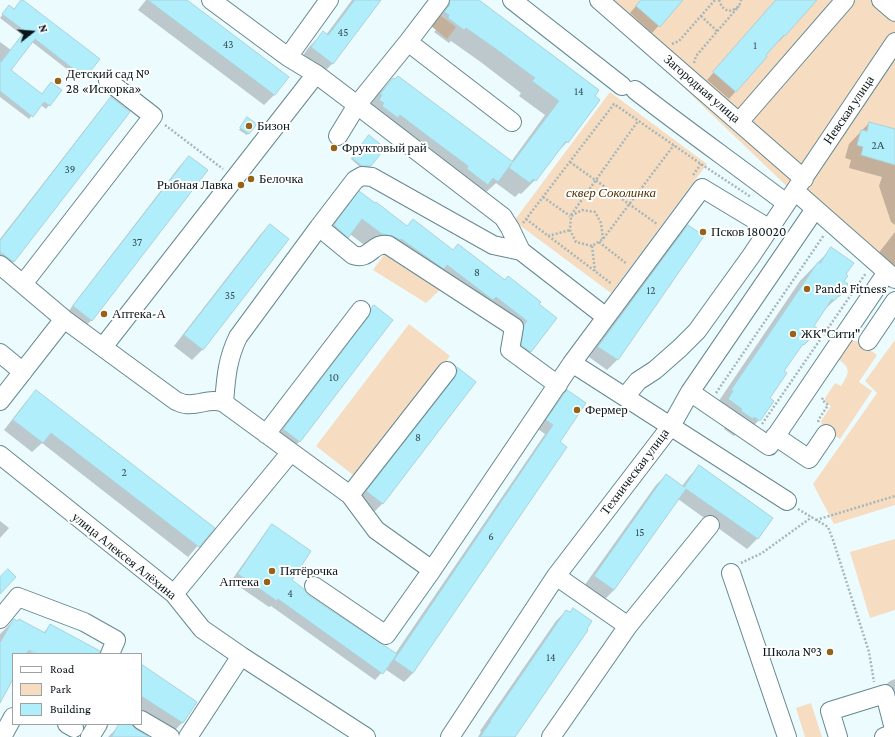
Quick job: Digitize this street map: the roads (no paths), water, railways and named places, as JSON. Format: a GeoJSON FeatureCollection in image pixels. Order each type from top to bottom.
{"type":"FeatureCollection","features":[{"type":"Feature","properties":{"kind":"street"},"geometry":{"type":"LineString","coordinates":[[211,0],[288,57],[316,74],[358,105],[503,217],[517,243],[606,317]]}},
{"type":"Feature","properties":{"kind":"street"},"geometry":{"type":"LineString","coordinates":[[288,57],[329,0]]}},
{"type":"Feature","properties":{"kind":"street"},"geometry":{"type":"LineString","coordinates":[[338,136],[358,105],[440,0]]}},
{"type":"Feature","properties":{"kind":"street"},"geometry":{"type":"LineString","coordinates":[[512,0],[692,135],[711,147],[795,191],[728,290],[697,331],[655,370],[638,381],[625,397]]}},
{"type":"Feature","properties":{"kind":"street"},"geometry":{"type":"LineString","coordinates":[[739,122],[845,0]]}},
{"type":"Feature","properties":{"kind":"street"},"geometry":{"type":"LineString","coordinates":[[881,0],[895,12]]}},
{"type":"Feature","properties":{"kind":"street","name":"Загородная улица"},"geometry":{"type":"LineString","coordinates":[[607,2],[739,122],[795,191],[887,279],[895,298]]}},
{"type":"Feature","properties":{"kind":"street"},"geometry":{"type":"LineString","coordinates":[[408,42],[512,122]]}},
{"type":"Feature","properties":{"kind":"street","name":"Невская улица"},"geometry":{"type":"LineString","coordinates":[[795,191],[895,42]]}},
{"type":"Feature","properties":{"kind":"street"},"geometry":{"type":"LineString","coordinates":[[102,347],[316,74]]}},
{"type":"Feature","properties":{"kind":"street"},"geometry":{"type":"LineString","coordinates":[[23,284],[153,116],[108,81]]}},
{"type":"Feature","properties":{"kind":"street"},"geometry":{"type":"LineString","coordinates":[[224,403],[230,353],[238,337],[355,180],[362,176],[372,177],[493,245],[517,243]]}},
{"type":"Feature","properties":{"kind":"street"},"geometry":{"type":"LineString","coordinates":[[314,586],[386,635],[432,570],[572,363],[702,188],[770,229]]}},
{"type":"Feature","properties":{"kind":"street"},"geometry":{"type":"LineString","coordinates":[[787,501],[671,426],[690,392],[815,209]]}},
{"type":"Feature","properties":{"kind":"street"},"geometry":{"type":"LineString","coordinates":[[320,227],[353,255],[359,257],[364,256],[378,245],[388,245],[514,327],[510,350],[558,384]]}},
{"type":"Feature","properties":{"kind":"street"},"geometry":{"type":"LineString","coordinates":[[0,265],[64,319],[176,401],[186,404],[219,400],[224,403],[350,495],[376,530],[432,570]]}},
{"type":"Feature","properties":{"kind":"street"},"geometry":{"type":"LineString","coordinates":[[690,392],[769,446],[887,279]]}},
{"type":"Feature","properties":{"kind":"street"},"geometry":{"type":"LineString","coordinates":[[868,341],[895,301]]}},
{"type":"Feature","properties":{"kind":"street"},"geometry":{"type":"LineString","coordinates":[[266,434],[361,310]]}},
{"type":"Feature","properties":{"kind":"street"},"geometry":{"type":"LineString","coordinates":[[0,401],[64,319]]}},
{"type":"Feature","properties":{"kind":"street"},"geometry":{"type":"LineString","coordinates":[[0,353],[22,372]]}},
{"type":"Feature","properties":{"kind":"street","name":"Техническая улица"},"geometry":{"type":"LineString","coordinates":[[450,737],[556,576],[671,426],[572,363]]}},
{"type":"Feature","properties":{"kind":"street"},"geometry":{"type":"LineString","coordinates":[[350,495],[446,371]]}},
{"type":"Feature","properties":{"kind":"street"},"geometry":{"type":"LineString","coordinates":[[775,436],[809,459],[823,430]]}},
{"type":"Feature","properties":{"kind":"street"},"geometry":{"type":"LineString","coordinates":[[174,594],[292,452]]}},
{"type":"Feature","properties":{"kind":"street","name":"улица Алексея Алёхина"},"geometry":{"type":"LineString","coordinates":[[0,455],[174,594],[202,629],[366,737]]}},
{"type":"Feature","properties":{"kind":"street"},"geometry":{"type":"LineString","coordinates":[[551,737],[628,626],[710,526]]}},
{"type":"Feature","properties":{"kind":"street"},"geometry":{"type":"LineString","coordinates":[[731,573],[786,737]]}},
{"type":"Feature","properties":{"kind":"street"},"geometry":{"type":"LineString","coordinates":[[556,576],[628,626]]}},
{"type":"Feature","properties":{"kind":"street"},"geometry":{"type":"LineString","coordinates":[[0,619],[18,597],[84,622],[116,640],[110,653]]}},
{"type":"Feature","properties":{"kind":"street"},"geometry":{"type":"LineString","coordinates":[[188,737],[241,656]]}},
{"type":"Feature","properties":{"kind":"street"},"geometry":{"type":"LineString","coordinates":[[838,737],[830,711],[884,694],[895,734],[884,737]]}},
{"type":"Feature","properties":{"kind":"street"},"geometry":{"type":"LineString","coordinates":[[2,737],[12,719]]}},
{"type":"Feature","properties":{"kind":"street"},"geometry":{"type":"LineString","coordinates":[[142,721],[168,736]]}},
{"type":"Feature","properties":{"kind":"street"},"geometry":{"type":"LineString","coordinates":[[90,737],[97,725]]}},
{"type":"Feature","properties":{"kind":"place","name":"Детский сад № 28 «Искорка»"},"geometry":{"type":"Point","coordinates":[58,81]}},
{"type":"Feature","properties":{"kind":"place","name":"Бизон"},"geometry":{"type":"Point","coordinates":[249,126]}},
{"type":"Feature","properties":{"kind":"place","name":"Фруктовый рай"},"geometry":{"type":"Point","coordinates":[334,148]}},
{"type":"Feature","properties":{"kind":"place","name":"Белочка"},"geometry":{"type":"Point","coordinates":[251,179]}},
{"type":"Feature","properties":{"kind":"place","name":"Рыбная Лавка"},"geometry":{"type":"Point","coordinates":[241,185]}},
{"type":"Feature","properties":{"kind":"place","name":"Псков 180020"},"geometry":{"type":"Point","coordinates":[703,232]}},
{"type":"Feature","properties":{"kind":"place","name":"Panda Fitness"},"geometry":{"type":"Point","coordinates":[807,289]}},
{"type":"Feature","properties":{"kind":"place","name":"Аптека-А"},"geometry":{"type":"Point","coordinates":[104,314]}},
{"type":"Feature","properties":{"kind":"place","name":"ЖК\"Сити\""},"geometry":{"type":"Point","coordinates":[793,334]}},
{"type":"Feature","properties":{"kind":"place","name":"Фермер"},"geometry":{"type":"Point","coordinates":[577,410]}},
{"type":"Feature","properties":{"kind":"place","name":"Пятёрочка"},"geometry":{"type":"Point","coordinates":[272,571]}},
{"type":"Feature","properties":{"kind":"place","name":"Аптека"},"geometry":{"type":"Point","coordinates":[267,582]}},
{"type":"Feature","properties":{"kind":"place","name":"Школа №3"},"geometry":{"type":"Point","coordinates":[830,652]}},
{"type":"Feature","properties":{"kind":"park label","name":"сквер Соколинка"},"geometry":{"type":"Point","coordinates":[611,193]}}]}
